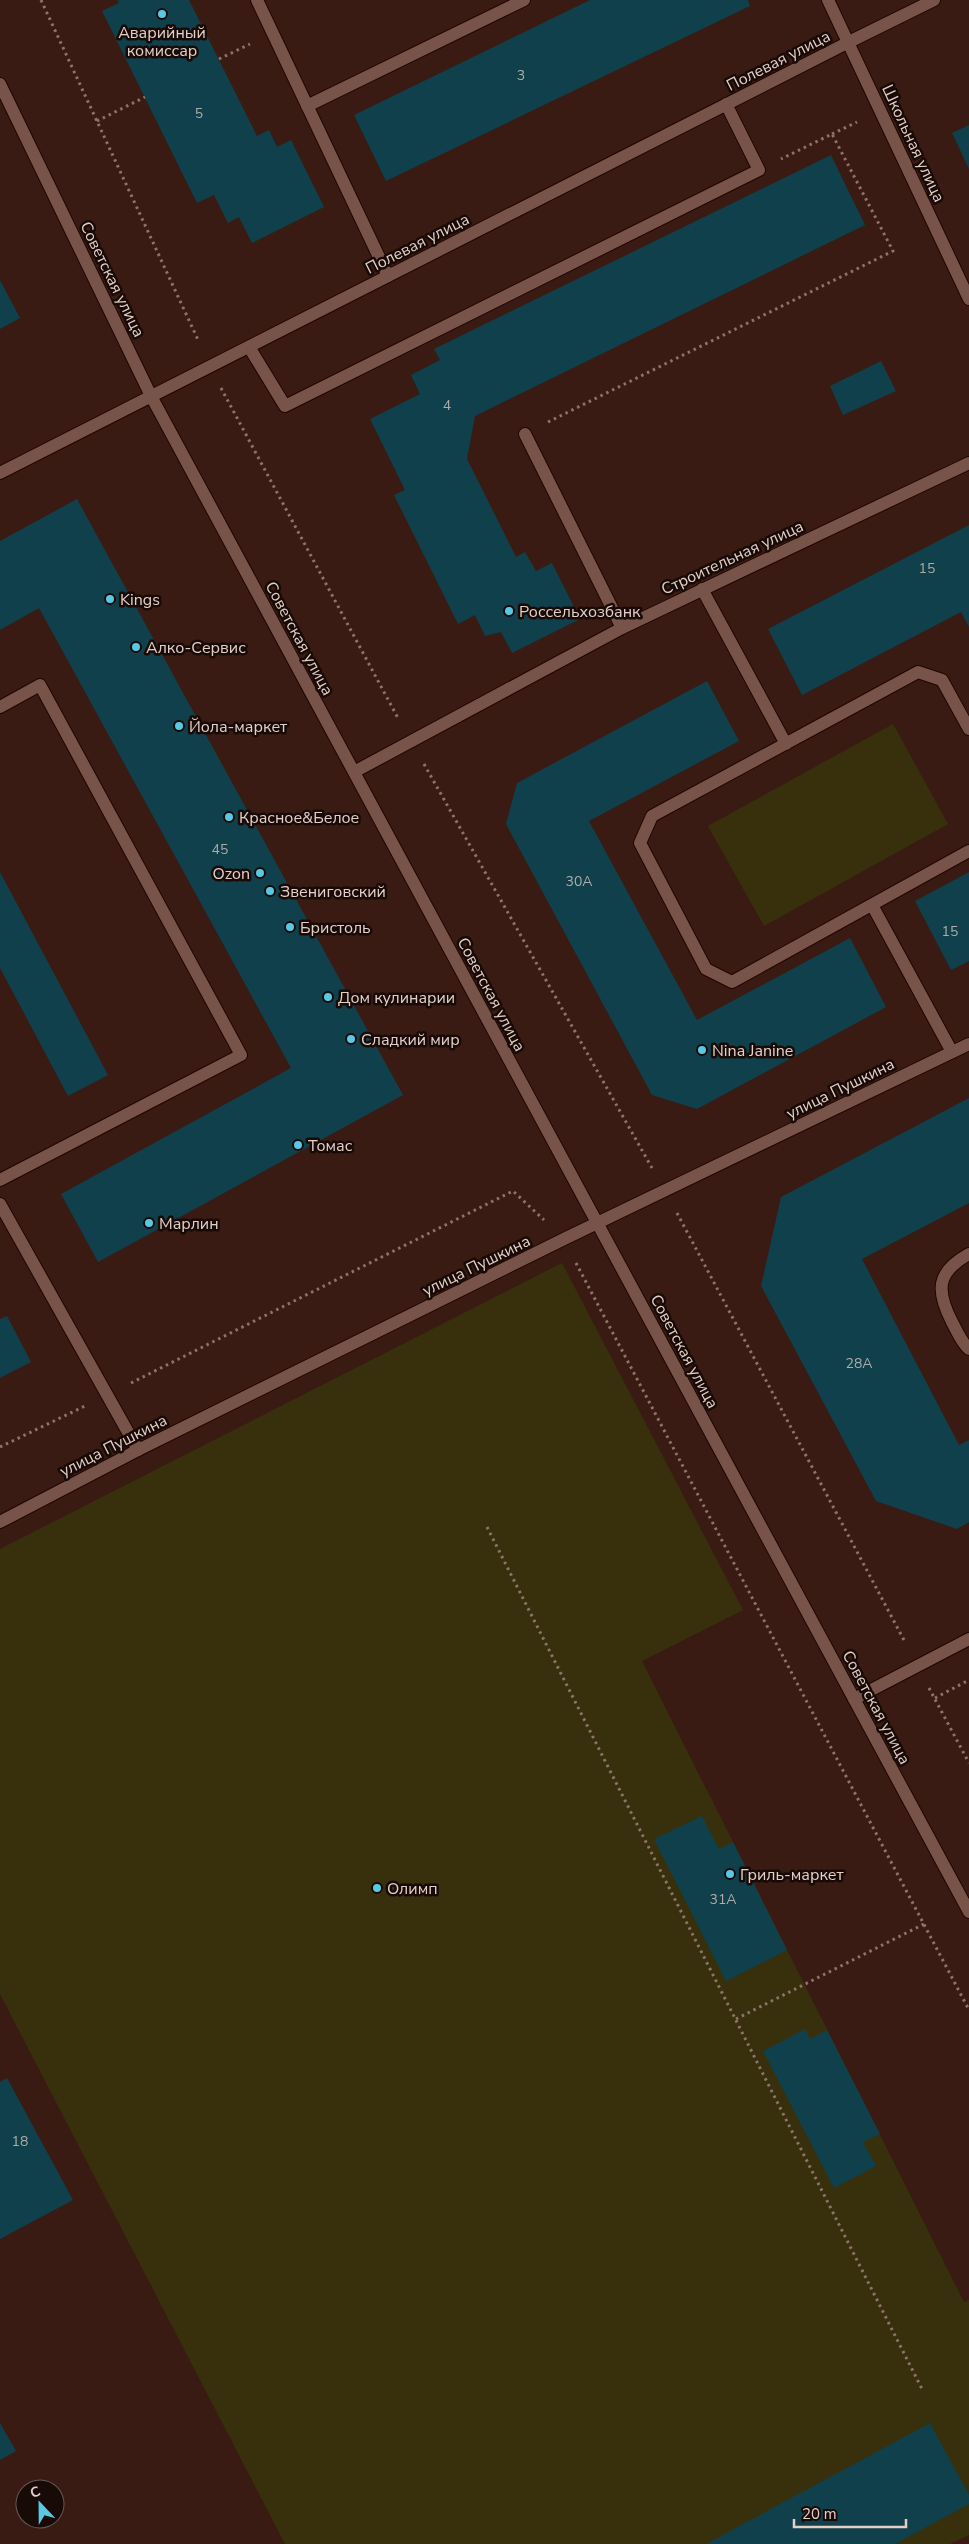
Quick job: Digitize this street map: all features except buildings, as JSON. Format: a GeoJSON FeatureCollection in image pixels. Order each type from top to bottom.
{"type":"FeatureCollection","features":[{"type":"Feature","properties":{"kind":"street"},"geometry":{"type":"LineString","coordinates":[[257,0],[388,276]]}},
{"type":"Feature","properties":{"kind":"street"},"geometry":{"type":"LineString","coordinates":[[307,106],[524,0]]}},
{"type":"Feature","properties":{"kind":"street","name":"Школьная улица"},"geometry":{"type":"LineString","coordinates":[[828,0],[969,300]]}},
{"type":"Feature","properties":{"kind":"street","name":"Полевая улица"},"geometry":{"type":"LineString","coordinates":[[0,473],[934,0]]}},
{"type":"Feature","properties":{"kind":"street","name":"Советская улица"},"geometry":{"type":"LineString","coordinates":[[0,84],[151,396],[969,1912]]}},
{"type":"Feature","properties":{"kind":"street"},"geometry":{"type":"LineString","coordinates":[[249,347],[285,406],[759,170],[726,104]]}},
{"type":"Feature","properties":{"kind":"street"},"geometry":{"type":"LineString","coordinates":[[525,434],[622,628]]}},
{"type":"Feature","properties":{"kind":"street","name":"Строительная улица"},"geometry":{"type":"LineString","coordinates":[[354,772],[622,628],[969,463]]}},
{"type":"Feature","properties":{"kind":"street"},"geometry":{"type":"LineString","coordinates":[[702,589],[786,744]]}},
{"type":"Feature","properties":{"kind":"street"},"geometry":{"type":"LineString","coordinates":[[969,729],[942,680],[918,672],[652,816],[640,842],[706,969],[732,982],[969,851]]}},
{"type":"Feature","properties":{"kind":"street"},"geometry":{"type":"LineString","coordinates":[[0,707],[40,685],[241,1055],[0,1180]]}},
{"type":"Feature","properties":{"kind":"street"},"geometry":{"type":"LineString","coordinates":[[872,905],[952,1052]]}},
{"type":"Feature","properties":{"kind":"street","name":"улица Пушкина"},"geometry":{"type":"LineString","coordinates":[[0,1522],[138,1450],[598,1223],[969,1044]]}},
{"type":"Feature","properties":{"kind":"street"},"geometry":{"type":"LineString","coordinates":[[0,1204],[138,1450]]}},
{"type":"Feature","properties":{"kind":"street"},"geometry":{"type":"LineString","coordinates":[[969,1254],[952,1263],[941,1280],[943,1304],[969,1349]]}},
{"type":"Feature","properties":{"kind":"street"},"geometry":{"type":"LineString","coordinates":[[854,1699],[969,1639]]}},
{"type":"Feature","properties":{"kind":"path"},"geometry":{"type":"LineString","coordinates":[[41,0],[210,367],[411,741],[665,1191],[969,1763]]}},
{"type":"Feature","properties":{"kind":"path"},"geometry":{"type":"LineString","coordinates":[[219,60],[273,33]]}},
{"type":"Feature","properties":{"kind":"path"},"geometry":{"type":"LineString","coordinates":[[97,121],[145,97]]}},
{"type":"Feature","properties":{"kind":"path"},"geometry":{"type":"LineString","coordinates":[[525,434],[893,251],[832,134],[759,170]]}},
{"type":"Feature","properties":{"kind":"path"},"geometry":{"type":"LineString","coordinates":[[0,1448],[513,1190],[564,1240],[969,2010]]}},
{"type":"Feature","properties":{"kind":"path"},"geometry":{"type":"LineString","coordinates":[[487,1527],[922,2389]]}},
{"type":"Feature","properties":{"kind":"path"},"geometry":{"type":"LineString","coordinates":[[935,1698],[969,1680]]}},
{"type":"Feature","properties":{"kind":"path"},"geometry":{"type":"LineString","coordinates":[[736,2020],[924,1924]]}},
{"type":"Feature","properties":{"kind":"shaded area"},"geometry":{"type":"Polygon","coordinates":[[[893,724],[948,824],[764,926],[708,826],[893,724]]]}},
{"type":"Feature","properties":{"kind":"shaded area","name":"Олимп"},"geometry":{"type":"Polygon","coordinates":[[[562,1263],[743,1610],[642,1661],[964,2302],[969,2300],[969,2535],[950,2544],[285,2544],[0,1994],[0,1549],[562,1263]]]}},
{"type":"Feature","properties":{"kind":"place","name":"Аварийный комиссар"},"geometry":{"type":"Point","coordinates":[162,14]}},
{"type":"Feature","properties":{"kind":"place","name":"Kings"},"geometry":{"type":"Point","coordinates":[110,599]}},
{"type":"Feature","properties":{"kind":"place","name":"Россельхозбанк"},"geometry":{"type":"Point","coordinates":[509,611]}},
{"type":"Feature","properties":{"kind":"place","name":"Алко-Сервис"},"geometry":{"type":"Point","coordinates":[136,647]}},
{"type":"Feature","properties":{"kind":"place","name":"Йола-маркет"},"geometry":{"type":"Point","coordinates":[179,726]}},
{"type":"Feature","properties":{"kind":"place","name":"Красное&Белое"},"geometry":{"type":"Point","coordinates":[229,817]}},
{"type":"Feature","properties":{"kind":"place","name":"Ozon"},"geometry":{"type":"Point","coordinates":[260,873]}},
{"type":"Feature","properties":{"kind":"place","name":"Звениговский"},"geometry":{"type":"Point","coordinates":[270,891]}},
{"type":"Feature","properties":{"kind":"place","name":"Бристоль"},"geometry":{"type":"Point","coordinates":[290,927]}},
{"type":"Feature","properties":{"kind":"place","name":"Дом кулинарии"},"geometry":{"type":"Point","coordinates":[328,997]}},
{"type":"Feature","properties":{"kind":"place","name":"Сладкий мир"},"geometry":{"type":"Point","coordinates":[351,1039]}},
{"type":"Feature","properties":{"kind":"place","name":"Nina Janine"},"geometry":{"type":"Point","coordinates":[702,1050]}},
{"type":"Feature","properties":{"kind":"place","name":"Томас"},"geometry":{"type":"Point","coordinates":[298,1145]}},
{"type":"Feature","properties":{"kind":"place","name":"Марлин"},"geometry":{"type":"Point","coordinates":[149,1223]}},
{"type":"Feature","properties":{"kind":"place","name":"Гриль-маркет"},"geometry":{"type":"Point","coordinates":[730,1874]}},
{"type":"Feature","properties":{"kind":"place","name":"Олимп"},"geometry":{"type":"Point","coordinates":[377,1888]}}]}
